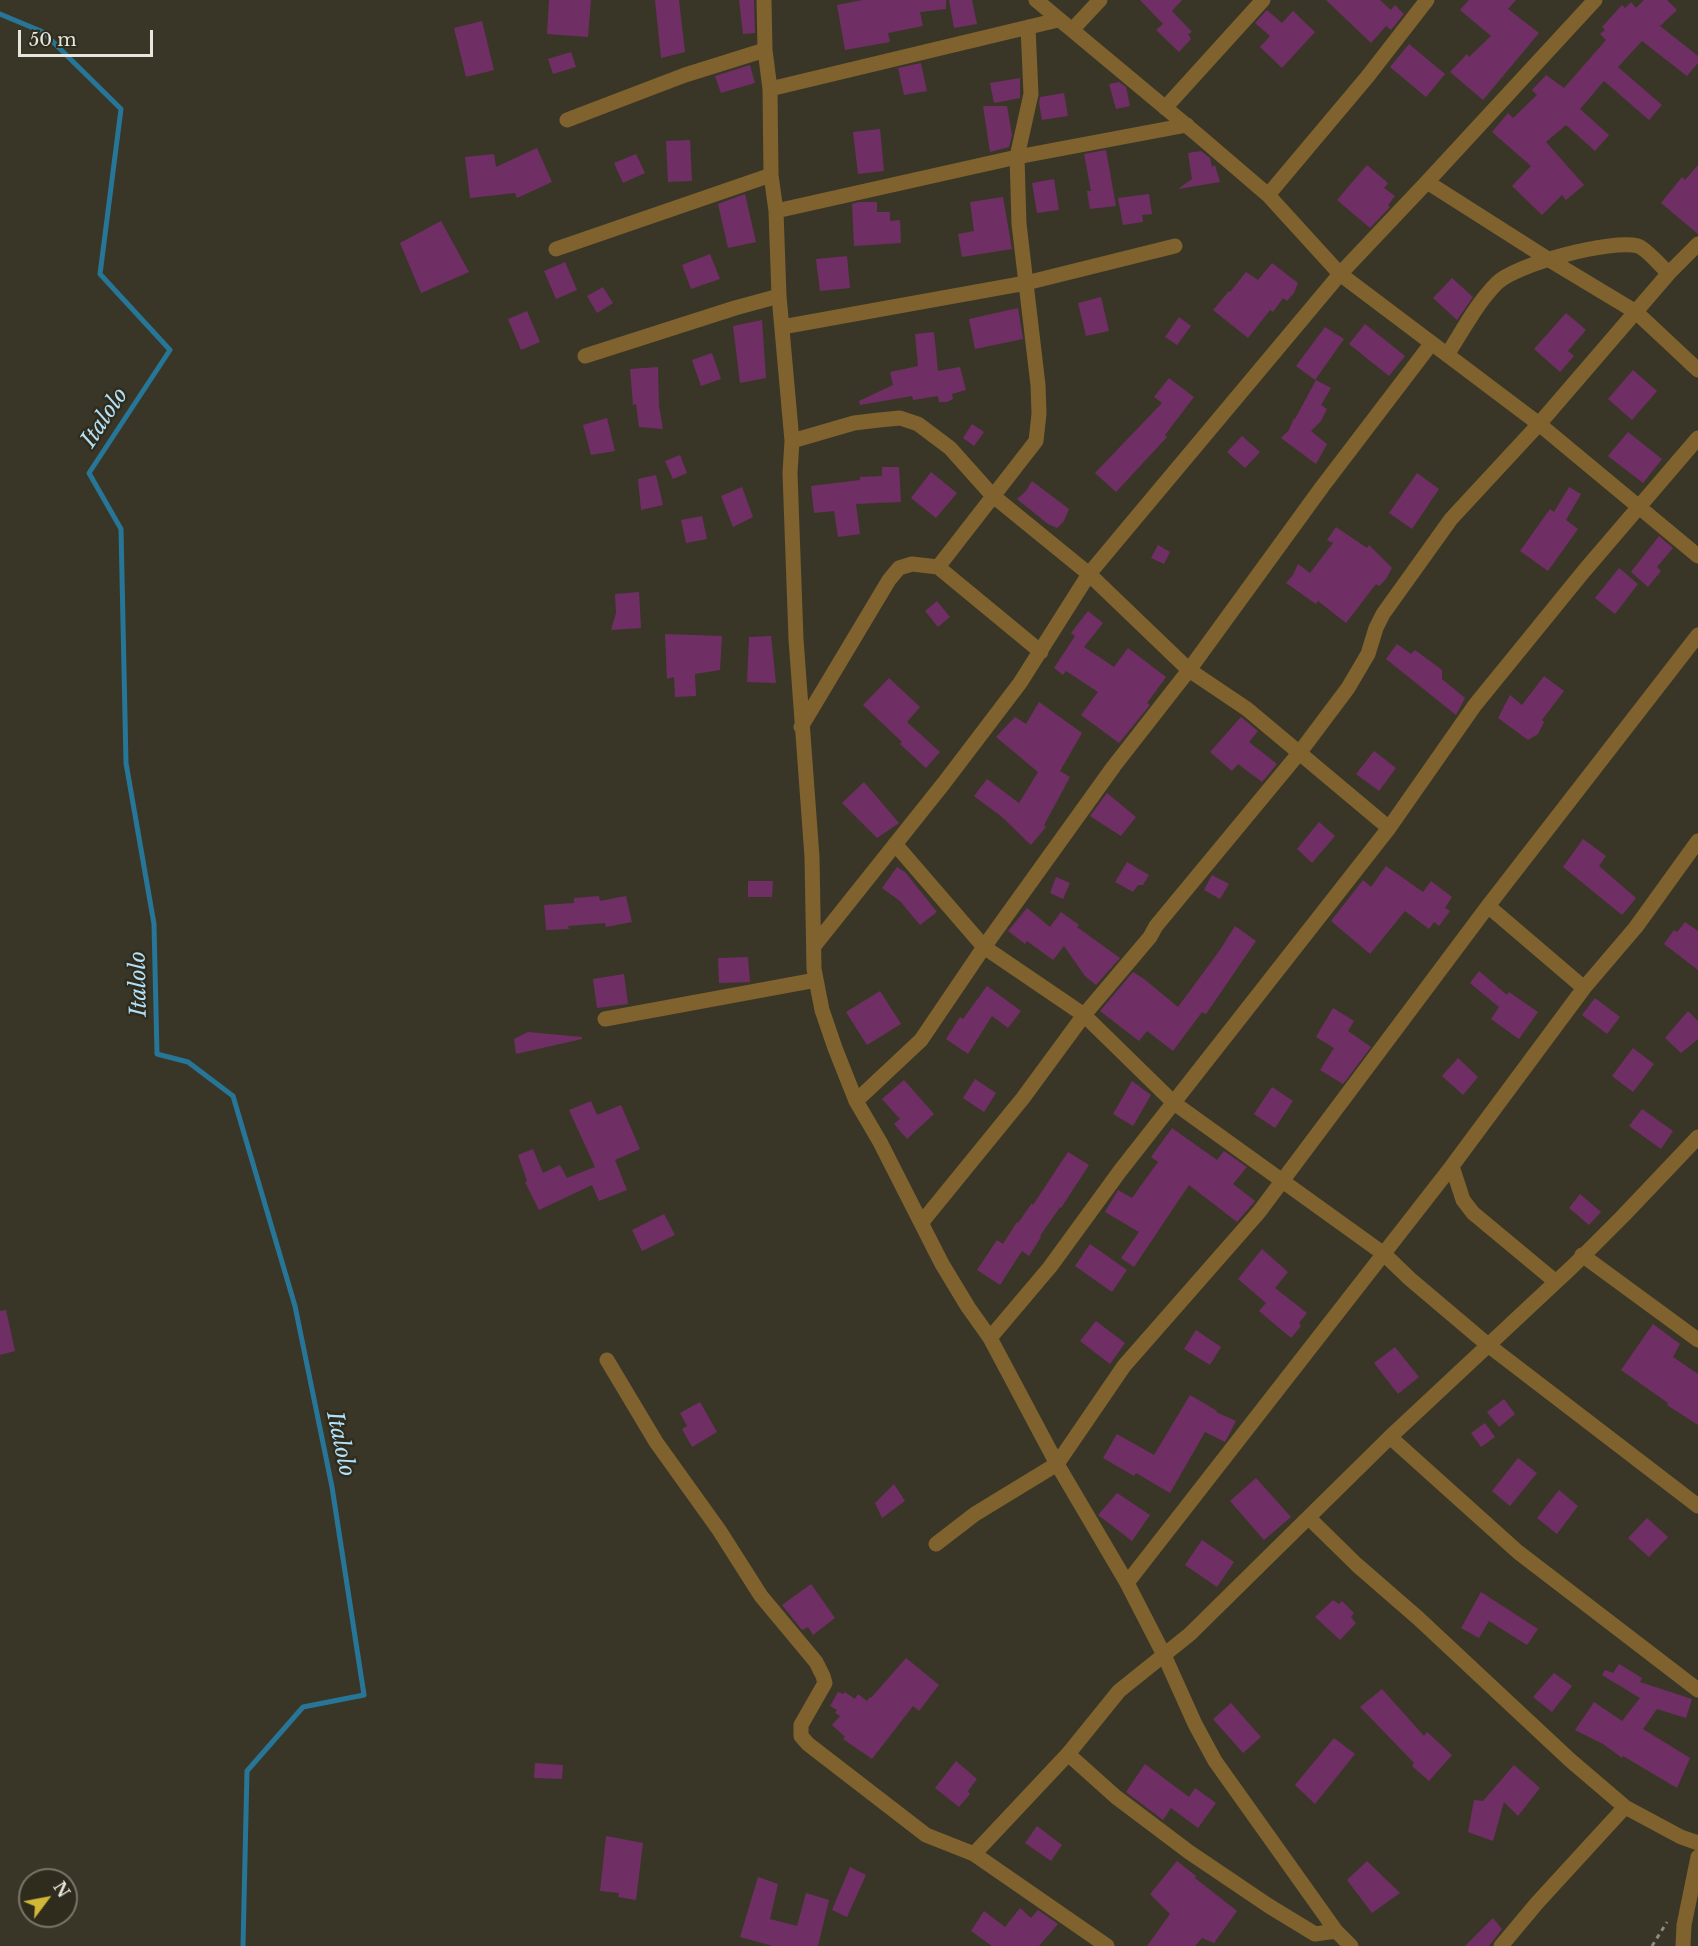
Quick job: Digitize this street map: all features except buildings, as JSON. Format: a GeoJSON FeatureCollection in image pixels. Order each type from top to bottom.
{"type":"FeatureCollection","features":[{"type":"Feature","properties":{"kind":"street"},"geometry":{"type":"LineString","coordinates":[[764,0],[765,50],[770,90],[771,175],[776,211],[779,296],[792,441],[789,473],[801,727],[812,857],[814,969],[822,1010],[856,1101],[922,1222],[942,1264],[990,1338],[1057,1464],[1127,1583],[1164,1655],[1194,1724],[1215,1761],[1336,1931],[1351,1946]]}},
{"type":"Feature","properties":{"kind":"street"},"geometry":{"type":"LineString","coordinates":[[1036,0],[1268,195],[1340,274],[1539,424],[1698,556]]}},
{"type":"Feature","properties":{"kind":"street"},"geometry":{"type":"LineString","coordinates":[[1072,30],[1100,0]]}},
{"type":"Feature","properties":{"kind":"street"},"geometry":{"type":"LineString","coordinates":[[1165,108],[1263,0]]}},
{"type":"Feature","properties":{"kind":"street"},"geometry":{"type":"LineString","coordinates":[[1268,195],[1368,76],[1427,0]]}},
{"type":"Feature","properties":{"kind":"street"},"geometry":{"type":"LineString","coordinates":[[814,946],[1013,692],[1041,652],[1089,574],[1340,274],[1595,0]]}},
{"type":"Feature","properties":{"kind":"street"},"geometry":{"type":"LineString","coordinates":[[770,90],[1058,20]]}},
{"type":"Feature","properties":{"kind":"street"},"geometry":{"type":"LineString","coordinates":[[938,567],[1036,441],[1039,414],[1038,385],[1019,224],[1017,157],[1030,94],[1028,27]]}},
{"type":"Feature","properties":{"kind":"street"},"geometry":{"type":"LineString","coordinates":[[567,120],[675,78],[765,50]]}},
{"type":"Feature","properties":{"kind":"street"},"geometry":{"type":"LineString","coordinates":[[776,211],[1017,157],[1187,125]]}},
{"type":"Feature","properties":{"kind":"street"},"geometry":{"type":"LineString","coordinates":[[556,249],[771,175]]}},
{"type":"Feature","properties":{"kind":"street"},"geometry":{"type":"LineString","coordinates":[[1427,182],[1636,312],[1698,370]]}},
{"type":"Feature","properties":{"kind":"street"},"geometry":{"type":"LineString","coordinates":[[922,1222],[1023,1098],[1084,1015],[1300,753],[1355,678],[1368,654],[1383,614],[1451,519],[1539,424],[1669,273],[1698,244]]}},
{"type":"Feature","properties":{"kind":"street"},"geometry":{"type":"LineString","coordinates":[[782,327],[1026,283],[1175,246]]}},
{"type":"Feature","properties":{"kind":"street"},"geometry":{"type":"LineString","coordinates":[[1447,355],[1476,309],[1499,281],[1510,274],[1548,259],[1601,248],[1637,246],[1669,273]]}},
{"type":"Feature","properties":{"kind":"street"},"geometry":{"type":"LineString","coordinates":[[585,356],[779,296]]}},
{"type":"Feature","properties":{"kind":"street"},"geometry":{"type":"LineString","coordinates":[[856,1101],[921,1040],[984,947],[1114,766],[1431,344]]}},
{"type":"Feature","properties":{"kind":"street"},"geometry":{"type":"LineString","coordinates":[[792,441],[854,423],[900,418],[918,424],[950,448],[992,495],[1089,574],[1189,669],[1247,709],[1389,828]]}},
{"type":"Feature","properties":{"kind":"street"},"geometry":{"type":"LineString","coordinates":[[990,1338],[1050,1267],[1120,1171],[1389,828],[1475,705],[1584,571],[1698,438]]}},
{"type":"Feature","properties":{"kind":"street"},"geometry":{"type":"LineString","coordinates":[[801,727],[889,580],[899,568],[912,564],[938,567],[1041,652]]}},
{"type":"Feature","properties":{"kind":"street"},"geometry":{"type":"LineString","coordinates":[[936,1544],[975,1514],[1057,1464],[1124,1366],[1259,1212],[1488,906],[1698,635]]}},
{"type":"Feature","properties":{"kind":"street"},"geometry":{"type":"LineString","coordinates":[[1127,1583],[1452,1166],[1584,988],[1636,927],[1698,841]]}},
{"type":"Feature","properties":{"kind":"street"},"geometry":{"type":"LineString","coordinates":[[895,843],[984,947],[1084,1015],[1174,1102],[1353,1230],[1384,1254],[1410,1280],[1488,1345],[1698,1506]]}},
{"type":"Feature","properties":{"kind":"street"},"geometry":{"type":"LineString","coordinates":[[1488,906],[1584,988]]}},
{"type":"Feature","properties":{"kind":"street"},"geometry":{"type":"LineString","coordinates":[[605,1019],[816,980]]}},
{"type":"Feature","properties":{"kind":"street"},"geometry":{"type":"LineString","coordinates":[[974,1854],[1068,1754],[1119,1691],[1190,1634],[1390,1437],[1556,1282],[1698,1137]]}},
{"type":"Feature","properties":{"kind":"street"},"geometry":{"type":"LineString","coordinates":[[1452,1166],[1463,1200],[1473,1213],[1556,1282]]}},
{"type":"Feature","properties":{"kind":"street"},"geometry":{"type":"LineString","coordinates":[[1582,1255],[1698,1340]]}},
{"type":"Feature","properties":{"kind":"street"},"geometry":{"type":"LineString","coordinates":[[607,1360],[656,1442],[719,1530],[761,1596],[816,1662],[825,1683],[801,1725],[801,1736],[808,1744],[926,1835],[974,1854],[1087,1940],[1107,1946]]}},
{"type":"Feature","properties":{"kind":"street"},"geometry":{"type":"LineString","coordinates":[[1390,1437],[1518,1552],[1698,1690]]}},
{"type":"Feature","properties":{"kind":"street"},"geometry":{"type":"LineString","coordinates":[[1309,1518],[1357,1565],[1418,1618],[1570,1760],[1625,1806],[1681,1837],[1698,1842]]}},
{"type":"Feature","properties":{"kind":"street"},"geometry":{"type":"LineString","coordinates":[[1068,1754],[1116,1797],[1189,1852],[1269,1906],[1315,1934],[1336,1931]]}},
{"type":"Feature","properties":{"kind":"street"},"geometry":{"type":"LineString","coordinates":[[1501,1946],[1536,1903],[1625,1806]]}},
{"type":"Feature","properties":{"kind":"street"},"geometry":{"type":"LineString","coordinates":[[1683,1946],[1684,1925],[1698,1857]]}},
{"type":"Feature","properties":{"kind":"waterway","name":"Italolo"},"geometry":{"type":"LineString","coordinates":[[0,14],[43,32],[121,109],[100,274],[170,350],[89,473],[121,529],[126,763],[154,924],[157,1054],[188,1062],[233,1096],[295,1306],[332,1487],[364,1695],[303,1707],[247,1771],[243,1946]]}}]}
